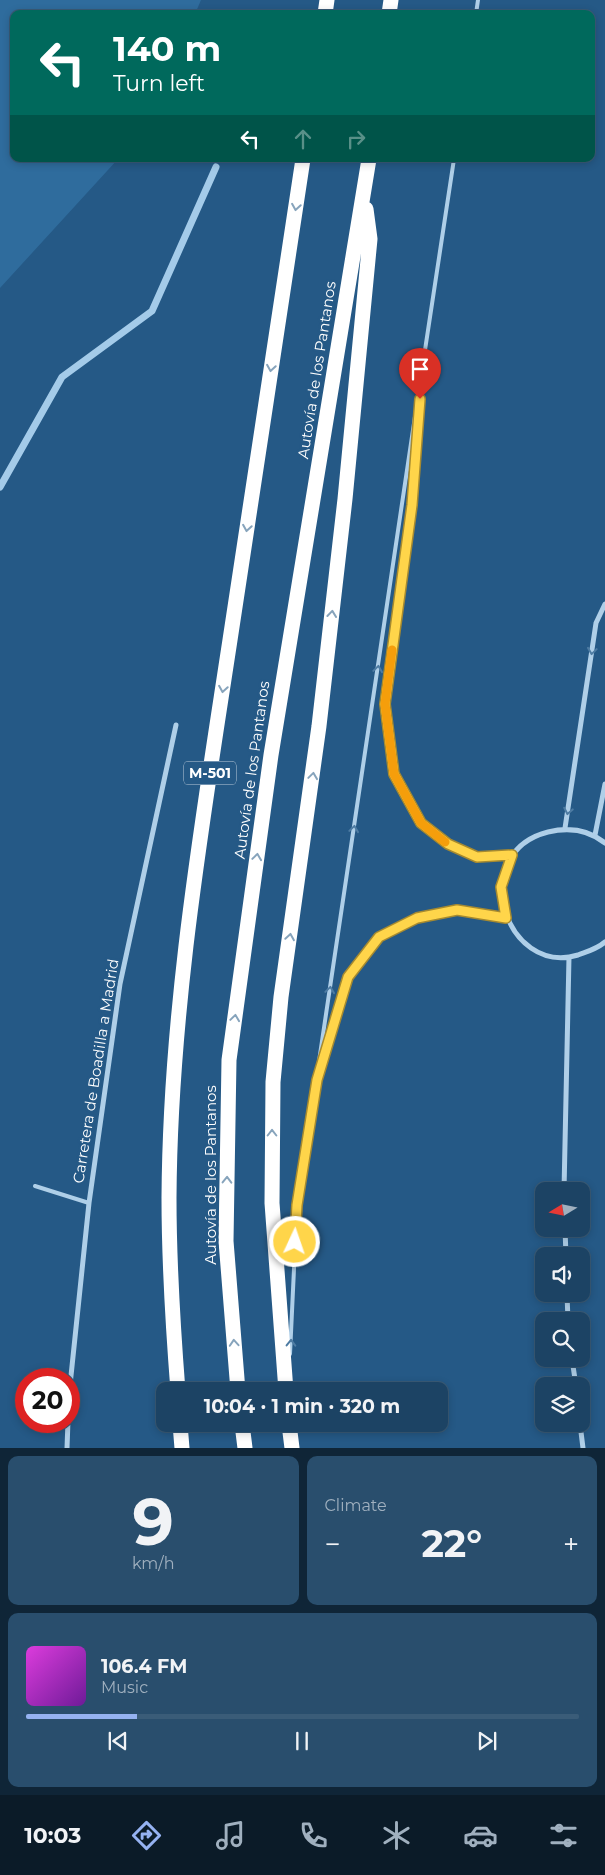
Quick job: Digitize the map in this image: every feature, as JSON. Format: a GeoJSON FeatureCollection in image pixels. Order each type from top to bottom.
{"type":"FeatureCollection","features":[{"type":"Feature","properties":{"kind":"highway","name":"M-501"},"geometry":{"type":"LineString","coordinates":[[177,1382],[169,1198],[175,1066],[190,926],[212,760],[303,162]]}},
{"type":"Feature","properties":{"kind":"highway","name":"Autovía de los Pantanos"},"geometry":{"type":"LineString","coordinates":[[237,1382],[226,1241],[229,1060],[271,755],[369,162]]}},
{"type":"Feature","properties":{"kind":"highway"},"geometry":{"type":"LineString","coordinates":[[285,1382],[272,1203],[272,1082],[280,997],[319,726],[345,499],[370,239],[364,191]]}},
{"type":"Feature","properties":{"kind":"highway"},"geometry":{"type":"LineString","coordinates":[[181,1432],[182,1448]]}},
{"type":"Feature","properties":{"kind":"highway"},"geometry":{"type":"LineString","coordinates":[[243,1432],[245,1448]]}},
{"type":"Feature","properties":{"kind":"street"},"geometry":{"type":"LineString","coordinates":[[421,381],[412,505],[385,704],[394,774],[421,823],[448,844],[477,857],[512,855]]}},
{"type":"Feature","properties":{"kind":"street"},"geometry":{"type":"LineString","coordinates":[[565,828],[596,622],[605,604]]}},
{"type":"Feature","properties":{"kind":"street","name":"Carretera de Boadilla a Madrid"},"geometry":{"type":"LineString","coordinates":[[72,1368],[89,1202],[120,984],[176,724]]}},
{"type":"Feature","properties":{"kind":"street"},"geometry":{"type":"LineString","coordinates":[[595,835],[605,784]]}},
{"type":"Feature","properties":{"kind":"street"},"geometry":{"type":"LineString","coordinates":[[605,843],[595,835],[565,828],[534,836],[512,855],[501,887],[506,918],[525,943],[545,954],[569,957],[598,949],[605,942]]}},
{"type":"Feature","properties":{"kind":"street"},"geometry":{"type":"LineString","coordinates":[[317,1080],[348,977],[379,937],[417,918],[457,910],[506,918]]}},
{"type":"Feature","properties":{"kind":"street"},"geometry":{"type":"LineString","coordinates":[[564,1182],[569,957]]}},
{"type":"Feature","properties":{"kind":"street"},"geometry":{"type":"LineString","coordinates":[[581,1432],[583,1448]]}},
{"type":"Feature","properties":{"kind":"street"},"geometry":{"type":"LineString","coordinates":[[67,1448],[68,1433]]}},
{"type":"Feature","properties":{"kind":"lane"},"geometry":{"type":"LineString","coordinates":[[290,1362],[297,1205],[454,162]]}},
{"type":"Feature","properties":{"kind":"lane"},"geometry":{"type":"LineString","coordinates":[[35,1186],[89,1202]]}},
{"type":"Feature","properties":{"kind":"lane"},"geometry":{"type":"LineString","coordinates":[[290,1372],[290,1382]]}},
{"type":"Feature","properties":{"kind":"shaded area"},"geometry":{"type":"Polygon","coordinates":[[[0,0],[201,0],[197,10],[10,10],[10,162],[115,162],[0,288],[0,0]]]}},
{"type":"Feature","properties":{"kind":"waterway"},"geometry":{"type":"LineString","coordinates":[[0,487],[62,377],[152,311],[216,167]]}},
{"type":"Feature","properties":{"kind":"slow traffic"},"geometry":{"type":"LineString","coordinates":[[392,650],[385,704],[394,774],[421,823],[445,842]]}},
{"type":"Feature","properties":{"kind":"route"},"geometry":{"type":"LineString","coordinates":[[295,1242],[297,1205],[317,1080],[348,977],[379,937],[417,918],[457,910],[506,918],[501,887],[512,855],[477,857],[448,844],[421,823],[394,774],[385,704],[412,505],[420,399]]}}]}
